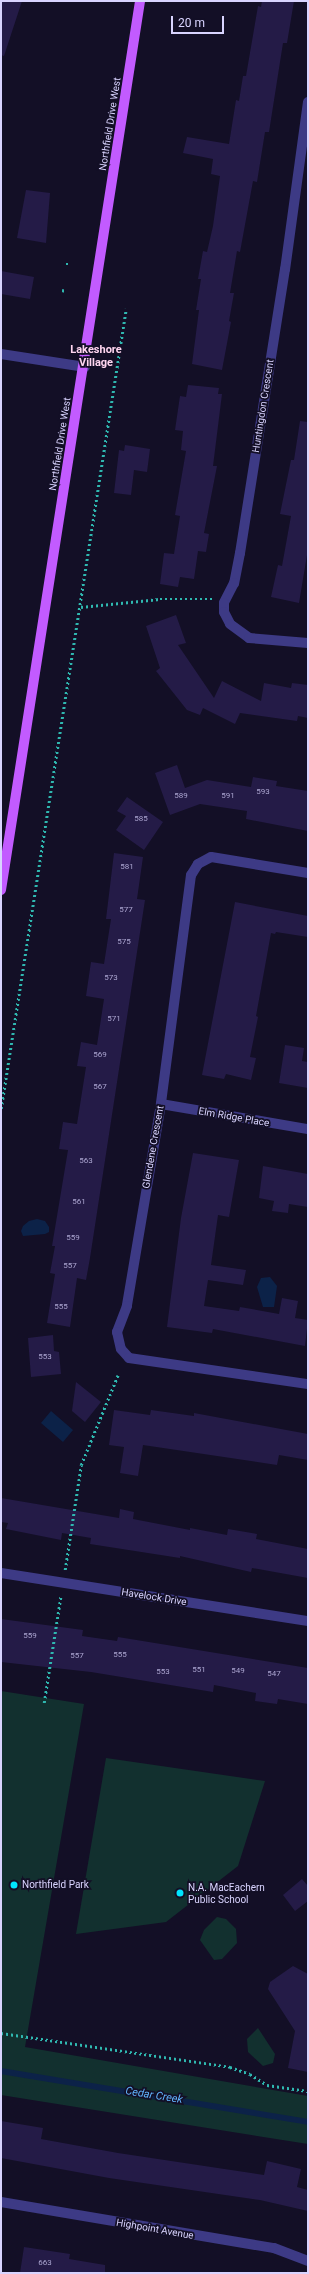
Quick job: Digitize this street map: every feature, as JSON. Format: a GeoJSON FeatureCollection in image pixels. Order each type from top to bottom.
{"type":"FeatureCollection","features":[{"type":"Feature","properties":{"kind":"main road","name":"Northfield Drive West"},"geometry":{"type":"LineString","coordinates":[[1,890],[85,367],[140,1]]}},
{"type":"Feature","properties":{"kind":"street","name":"Huntingdon Crescent"},"geometry":{"type":"LineString","coordinates":[[224,603],[234,583],[240,553],[286,269],[308,102]]}},
{"type":"Feature","properties":{"kind":"street"},"geometry":{"type":"LineString","coordinates":[[1,354],[85,367]]}},
{"type":"Feature","properties":{"kind":"street"},"geometry":{"type":"LineString","coordinates":[[224,603],[224,612],[230,624],[249,638],[308,643]]}},
{"type":"Feature","properties":{"kind":"street","name":"Glendene Crescent"},"geometry":{"type":"LineString","coordinates":[[308,873],[211,858],[198,864],[191,875],[161,1104],[127,1306],[117,1332],[121,1349],[129,1358],[148,1362],[308,1384]]}},
{"type":"Feature","properties":{"kind":"street","name":"Elm Ridge Place"},"geometry":{"type":"LineString","coordinates":[[161,1104],[308,1130]]}},
{"type":"Feature","properties":{"kind":"street","name":"Havelock Drive"},"geometry":{"type":"LineString","coordinates":[[1,1573],[308,1621]]}},
{"type":"Feature","properties":{"kind":"street","name":"Highpoint Avenue"},"geometry":{"type":"LineString","coordinates":[[1,2202],[274,2248],[308,2261]]}},
{"type":"Feature","properties":{"kind":"path"},"geometry":{"type":"LineString","coordinates":[[62,290],[66,291]]}},
{"type":"Feature","properties":{"kind":"path"},"geometry":{"type":"LineString","coordinates":[[1,1109],[81,606],[126,309]]}},
{"type":"Feature","properties":{"kind":"path"},"geometry":{"type":"LineString","coordinates":[[81,606],[208,597],[224,603]]}},
{"type":"Feature","properties":{"kind":"path"},"geometry":{"type":"LineString","coordinates":[[65,1571],[81,1466],[118,1375]]}},
{"type":"Feature","properties":{"kind":"path"},"geometry":{"type":"LineString","coordinates":[[44,1703],[60,1595]]}},
{"type":"Feature","properties":{"kind":"path"},"geometry":{"type":"LineString","coordinates":[[1,2033],[230,2067],[250,2074],[267,2085],[308,2091]]}},
{"type":"Feature","properties":{"kind":"green space"},"geometry":{"type":"Polygon","coordinates":[[[1,1691],[84,1704],[25,2047],[308,2096],[308,2144],[1,2095],[1,1691]]]}},
{"type":"Feature","properties":{"kind":"green space"},"geometry":{"type":"Polygon","coordinates":[[[106,1758],[265,1781],[238,1866],[166,1922],[76,1934],[106,1758]]]}},
{"type":"Feature","properties":{"kind":"green space"},"geometry":{"type":"Polygon","coordinates":[[[217,1917],[226,1919],[236,1929],[237,1943],[222,1959],[214,1960],[200,1940],[204,1930],[217,1917]]]}},
{"type":"Feature","properties":{"kind":"green space"},"geometry":{"type":"Polygon","coordinates":[[[258,2028],[275,2054],[273,2063],[263,2066],[248,2052],[247,2039],[258,2028]]]}},
{"type":"Feature","properties":{"kind":"water"},"geometry":{"type":"Polygon","coordinates":[[[37,1219],[45,1221],[49,1227],[49,1232],[45,1234],[23,1236],[21,1231],[23,1226],[29,1221],[37,1219]]]}},
{"type":"Feature","properties":{"kind":"water"},"geometry":{"type":"Polygon","coordinates":[[[270,1277],[277,1286],[274,1307],[263,1307],[257,1287],[261,1278],[270,1277]]]}},
{"type":"Feature","properties":{"kind":"water"},"geometry":{"type":"Polygon","coordinates":[[[51,1411],[73,1430],[63,1442],[41,1423],[51,1411]]]}},
{"type":"Feature","properties":{"kind":"building"},"geometry":{"type":"Polygon","coordinates":[[[1,1],[22,1],[4,56],[1,55],[1,1]]]}},
{"type":"Feature","properties":{"kind":"building"},"geometry":{"type":"Polygon","coordinates":[[[262,1],[294,1],[287,43],[283,43],[269,132],[265,132],[257,182],[253,181],[240,252],[237,251],[230,293],[234,293],[229,321],[231,322],[222,370],[192,364],[199,310],[196,310],[201,279],[198,279],[203,251],[207,252],[213,226],[220,176],[211,174],[213,159],[183,153],[187,137],[229,144],[236,100],[239,101],[243,76],[246,76],[258,6],[261,7],[262,1]]]}},
{"type":"Feature","properties":{"kind":"building"},"geometry":{"type":"Polygon","coordinates":[[[26,190],[50,193],[46,243],[17,238],[26,190]]]}},
{"type":"Feature","properties":{"kind":"building"},"geometry":{"type":"Polygon","coordinates":[[[1,271],[34,277],[30,299],[1,294],[1,271]]]}},
{"type":"Feature","properties":{"kind":"building"},"geometry":{"type":"Polygon","coordinates":[[[188,385],[219,388],[218,394],[222,394],[213,466],[217,466],[204,533],[209,534],[206,552],[198,551],[194,579],[180,577],[178,587],[160,584],[164,553],[174,554],[180,516],[175,515],[186,451],[181,450],[183,431],[175,430],[180,396],[186,397],[188,385]]]}},
{"type":"Feature","properties":{"kind":"building"},"geometry":{"type":"Polygon","coordinates":[[[300,421],[308,422],[308,549],[299,603],[271,597],[278,565],[282,566],[291,516],[280,514],[291,460],[294,460],[300,421]]]}},
{"type":"Feature","properties":{"kind":"building"},"geometry":{"type":"Polygon","coordinates":[[[125,445],[150,449],[147,472],[134,470],[131,495],[114,493],[119,450],[124,451],[125,445]]]}},
{"type":"Feature","properties":{"kind":"building"},"geometry":{"type":"Polygon","coordinates":[[[176,615],[186,643],[178,645],[214,698],[222,681],[261,701],[264,683],[291,688],[292,683],[308,685],[308,718],[298,716],[297,721],[240,713],[235,724],[203,708],[200,715],[187,710],[156,671],[160,668],[146,626],[176,615]]]}},
{"type":"Feature","properties":{"kind":"building"},"geometry":{"type":"Polygon","coordinates":[[[177,765],[185,788],[207,780],[251,787],[253,777],[277,781],[276,786],[308,791],[308,831],[246,819],[247,811],[200,804],[170,815],[155,773],[177,765]]]}},
{"type":"Feature","properties":{"kind":"building"},"geometry":{"type":"Polygon","coordinates":[[[127,797],[163,822],[144,850],[116,830],[126,816],[117,811],[127,797]]]}},
{"type":"Feature","properties":{"kind":"building"},"geometry":{"type":"Polygon","coordinates":[[[114,853],[143,857],[137,899],[145,900],[90,1258],[86,1280],[77,1278],[70,1327],[47,1323],[55,1274],[50,1273],[55,1246],[52,1246],[68,1150],[59,1149],[63,1122],[77,1124],[86,1067],[77,1066],[81,1042],[97,1045],[104,999],[86,996],[91,962],[104,964],[111,919],[106,919],[114,853]]]}},
{"type":"Feature","properties":{"kind":"building"},"geometry":{"type":"Polygon","coordinates":[[[235,902],[308,916],[308,937],[276,932],[275,934],[271,933],[256,1016],[258,1017],[250,1057],[256,1058],[251,1080],[226,1074],[224,1079],[202,1075],[235,902]]]}},
{"type":"Feature","properties":{"kind":"building"},"geometry":{"type":"Polygon","coordinates":[[[285,1045],[304,1048],[302,1061],[308,1062],[308,1088],[279,1083],[285,1045]]]}},
{"type":"Feature","properties":{"kind":"building"},"geometry":{"type":"Polygon","coordinates":[[[193,1153],[239,1160],[229,1217],[218,1215],[211,1265],[246,1270],[243,1285],[208,1280],[204,1306],[239,1311],[240,1307],[279,1314],[282,1298],[298,1301],[295,1318],[308,1320],[305,1346],[213,1329],[212,1333],[167,1327],[181,1218],[193,1153]]]}},
{"type":"Feature","properties":{"kind":"building"},"geometry":{"type":"Polygon","coordinates":[[[263,1166],[308,1174],[308,1207],[289,1204],[288,1213],[272,1211],[274,1201],[259,1198],[263,1166]]]}},
{"type":"Feature","properties":{"kind":"building"},"geometry":{"type":"Polygon","coordinates":[[[53,1335],[54,1351],[59,1352],[61,1374],[31,1377],[28,1338],[53,1335]]]}},
{"type":"Feature","properties":{"kind":"building"},"geometry":{"type":"Polygon","coordinates":[[[76,1382],[101,1402],[85,1422],[72,1411],[76,1382]]]}},
{"type":"Feature","properties":{"kind":"building"},"geometry":{"type":"Polygon","coordinates":[[[114,1410],[150,1415],[151,1410],[194,1416],[194,1413],[308,1434],[308,1460],[279,1455],[277,1465],[143,1445],[138,1476],[120,1473],[124,1447],[109,1445],[114,1410]]]}},
{"type":"Feature","properties":{"kind":"building"},"geometry":{"type":"Polygon","coordinates":[[[1,1498],[119,1518],[120,1509],[134,1512],[133,1519],[190,1530],[190,1528],[227,1535],[228,1529],[257,1534],[256,1539],[308,1549],[308,1578],[252,1568],[251,1572],[180,1556],[180,1558],[90,1544],[91,1538],[62,1533],[61,1540],[6,1529],[8,1523],[1,1522],[1,1498]]]}},
{"type":"Feature","properties":{"kind":"building"},"geometry":{"type":"Polygon","coordinates":[[[1,1619],[83,1630],[82,1636],[117,1641],[118,1637],[308,1668],[308,1704],[278,1699],[277,1704],[255,1701],[256,1693],[214,1685],[213,1692],[91,1672],[1,1662],[1,1619]]]}},
{"type":"Feature","properties":{"kind":"building"},"geometry":{"type":"Polygon","coordinates":[[[302,1879],[308,1886],[308,1901],[295,1911],[283,1895],[302,1879]]]}},
{"type":"Feature","properties":{"kind":"building"},"geometry":{"type":"Polygon","coordinates":[[[293,1966],[308,1974],[308,2072],[288,2068],[295,2031],[268,1989],[270,1982],[293,1966]]]}},
{"type":"Feature","properties":{"kind":"building"},"geometry":{"type":"Polygon","coordinates":[[[1,2121],[43,2128],[41,2139],[118,2153],[264,2175],[267,2161],[301,2169],[297,2187],[308,2190],[308,2211],[260,2200],[109,2178],[1,2158],[1,2121]]]}},
{"type":"Feature","properties":{"kind":"building"},"geometry":{"type":"Polygon","coordinates":[[[24,2247],[70,2254],[69,2259],[105,2265],[105,2273],[20,2273],[24,2247]]]}},
{"type":"Feature","properties":{"kind":"waterway","name":"Cedar Creek"},"geometry":{"type":"LineString","coordinates":[[1,2071],[308,2122]]}},
{"type":"Feature","properties":{"kind":"place","name":"Northfield Park"},"geometry":{"type":"Point","coordinates":[14,1885]}},
{"type":"Feature","properties":{"kind":"place","name":"N.A. MacEachern Public School"},"geometry":{"type":"Point","coordinates":[180,1893]}},
{"type":"Feature","properties":{"kind":"district","name":"Lakeshore Village"},"geometry":{"type":"Point","coordinates":[96,357]}}]}
